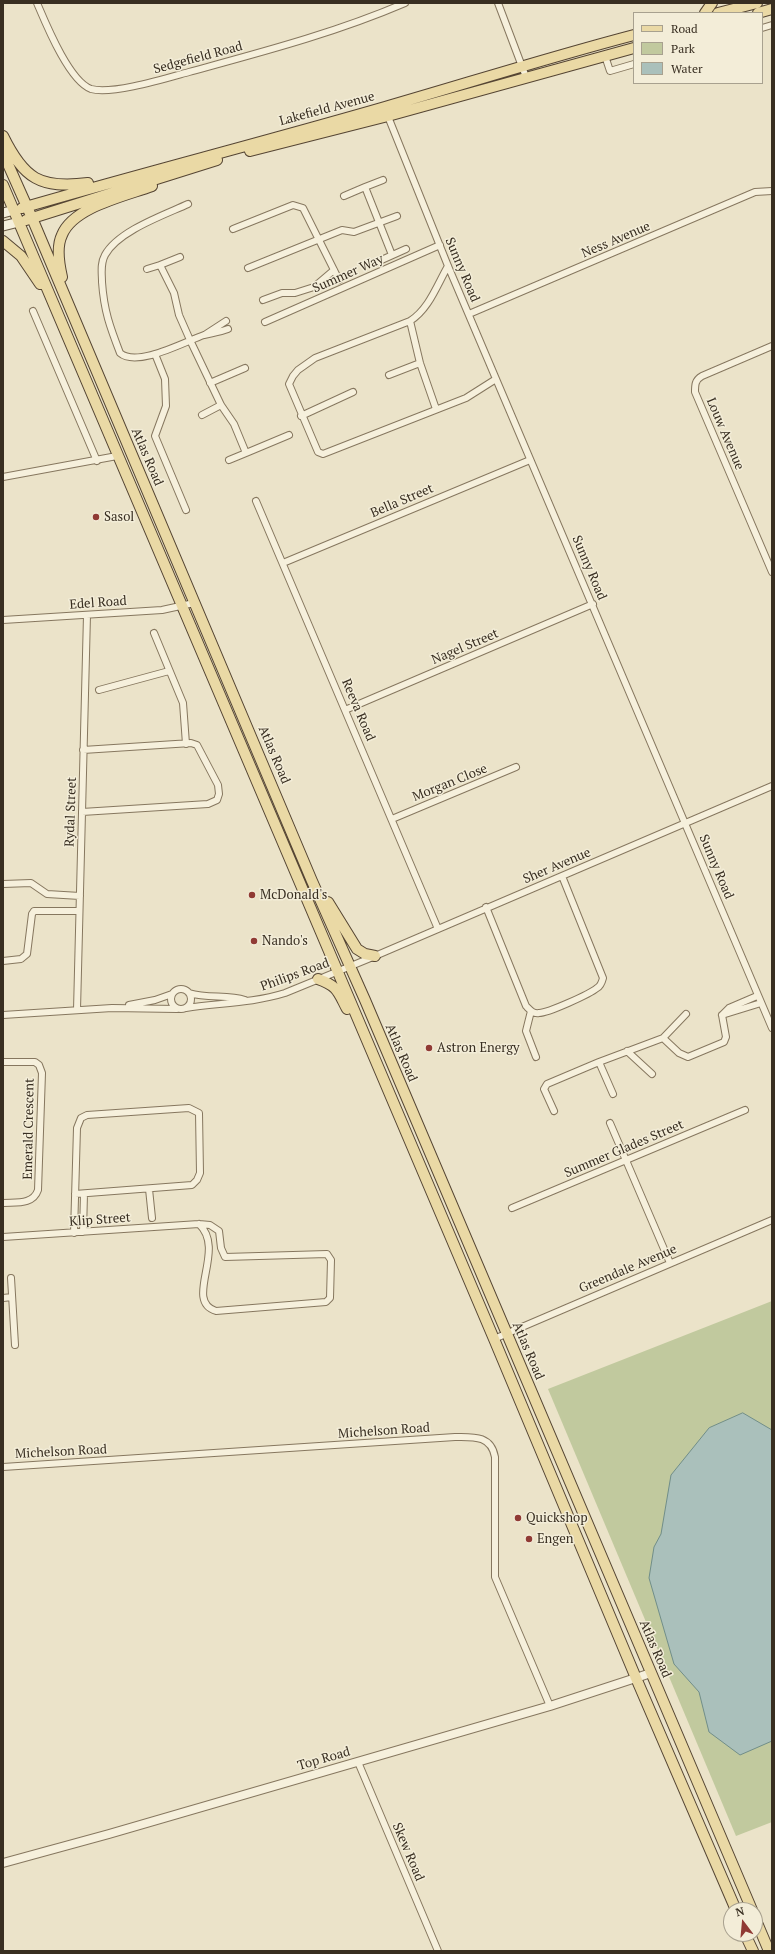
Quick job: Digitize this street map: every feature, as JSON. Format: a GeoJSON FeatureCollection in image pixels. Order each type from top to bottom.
{"type":"FeatureCollection","features":[{"type":"Feature","properties":{"kind":"main road"},"geometry":{"type":"LineString","coordinates":[[706,12],[712,3]]}},
{"type":"Feature","properties":{"kind":"main road"},"geometry":{"type":"LineString","coordinates":[[722,12],[757,3]]}},
{"type":"Feature","properties":{"kind":"main road"},"geometry":{"type":"LineString","coordinates":[[762,12],[772,9]]}},
{"type":"Feature","properties":{"kind":"main road","name":"Lakefield Avenue"},"geometry":{"type":"LineString","coordinates":[[19,222],[191,168],[387,112],[522,66],[633,36]]}},
{"type":"Feature","properties":{"kind":"main road","name":"Lakefield Avenue"},"geometry":{"type":"LineString","coordinates":[[14,210],[175,164],[526,77],[633,48]]}},
{"type":"Feature","properties":{"kind":"main road"},"geometry":{"type":"LineString","coordinates":[[3,136],[18,164],[38,179],[57,185],[88,183],[175,164]]}},
{"type":"Feature","properties":{"kind":"main road","name":"Atlas Road"},"geometry":{"type":"LineString","coordinates":[[3,153],[68,301],[312,881],[350,966],[749,1902]]}},
{"type":"Feature","properties":{"kind":"main road"},"geometry":{"type":"LineString","coordinates":[[68,301],[60,267],[59,244],[63,232],[70,222],[88,210],[169,180],[191,168]]}},
{"type":"Feature","properties":{"kind":"main road","name":"Atlas Road"},"geometry":{"type":"LineString","coordinates":[[3,186],[338,971],[636,1678],[733,1902]]}},
{"type":"Feature","properties":{"kind":"main road"},"geometry":{"type":"LineString","coordinates":[[3,213],[14,210]]}},
{"type":"Feature","properties":{"kind":"main road"},"geometry":{"type":"LineString","coordinates":[[3,226],[19,222]]}},
{"type":"Feature","properties":{"kind":"main road"},"geometry":{"type":"LineString","coordinates":[[3,241],[21,256],[53,302]]}},
{"type":"Feature","properties":{"kind":"main road"},"geometry":{"type":"LineString","coordinates":[[312,881],[322,893],[357,949],[364,954],[375,956]]}},
{"type":"Feature","properties":{"kind":"main road"},"geometry":{"type":"LineString","coordinates":[[318,979],[331,983],[355,1023],[363,1032]]}},
{"type":"Feature","properties":{"kind":"main road"},"geometry":{"type":"LineString","coordinates":[[763,1937],[769,1951]]}},
{"type":"Feature","properties":{"kind":"street","name":"Sedgefield Road"},"geometry":{"type":"LineString","coordinates":[[37,3],[60,51],[74,74],[87,87],[103,89],[135,86],[318,36],[405,3]]}},
{"type":"Feature","properties":{"kind":"street"},"geometry":{"type":"LineString","coordinates":[[498,3],[526,77]]}},
{"type":"Feature","properties":{"kind":"street"},"geometry":{"type":"LineString","coordinates":[[605,56],[610,71],[633,64]]}},
{"type":"Feature","properties":{"kind":"street","name":"Sunny Road"},"geometry":{"type":"LineString","coordinates":[[387,112],[448,266],[593,604],[757,996],[772,1028]]}},
{"type":"Feature","properties":{"kind":"street"},"geometry":{"type":"LineString","coordinates":[[344,196],[383,180]]}},
{"type":"Feature","properties":{"kind":"street"},"geometry":{"type":"LineString","coordinates":[[365,187],[392,255]]}},
{"type":"Feature","properties":{"kind":"street","name":"Ness Avenue"},"geometry":{"type":"LineString","coordinates":[[469,314],[755,192],[772,191]]}},
{"type":"Feature","properties":{"kind":"street"},"geometry":{"type":"LineString","coordinates":[[188,204],[140,227],[118,241],[105,256],[101,267],[103,302],[107,321],[120,353],[124,356],[134,357],[155,354],[206,334],[228,329]]}},
{"type":"Feature","properties":{"kind":"street"},"geometry":{"type":"LineString","coordinates":[[233,228],[293,205],[303,208],[339,280]]}},
{"type":"Feature","properties":{"kind":"street"},"geometry":{"type":"LineString","coordinates":[[248,268],[342,230],[354,232],[397,216]]}},
{"type":"Feature","properties":{"kind":"street","name":"Summer Way"},"geometry":{"type":"LineString","coordinates":[[265,322],[440,245]]}},
{"type":"Feature","properties":{"kind":"street"},"geometry":{"type":"LineString","coordinates":[[377,262],[406,249]]}},
{"type":"Feature","properties":{"kind":"street"},"geometry":{"type":"LineString","coordinates":[[147,269],[180,256]]}},
{"type":"Feature","properties":{"kind":"street"},"geometry":{"type":"LineString","coordinates":[[160,265],[174,293],[179,315],[190,340],[221,405],[234,424],[246,452]]}},
{"type":"Feature","properties":{"kind":"street"},"geometry":{"type":"LineString","coordinates":[[448,266],[425,307],[418,316],[410,321],[315,358],[292,376],[289,384],[301,416],[318,452],[323,454],[466,398],[496,379]]}},
{"type":"Feature","properties":{"kind":"street"},"geometry":{"type":"LineString","coordinates":[[263,300],[282,293],[295,293],[314,286],[322,278],[334,270]]}},
{"type":"Feature","properties":{"kind":"street"},"geometry":{"type":"LineString","coordinates":[[33,311],[97,461]]}},
{"type":"Feature","properties":{"kind":"street"},"geometry":{"type":"LineString","coordinates":[[206,334],[226,321]]}},
{"type":"Feature","properties":{"kind":"street"},"geometry":{"type":"LineString","coordinates":[[410,321],[420,363],[436,410]]}},
{"type":"Feature","properties":{"kind":"street","name":"Louw Avenue"},"geometry":{"type":"LineString","coordinates":[[772,346],[702,376],[696,381],[695,392],[772,572]]}},
{"type":"Feature","properties":{"kind":"street"},"geometry":{"type":"LineString","coordinates":[[155,354],[165,379],[166,406],[155,436],[186,510]]}},
{"type":"Feature","properties":{"kind":"street"},"geometry":{"type":"LineString","coordinates":[[389,376],[420,363]]}},
{"type":"Feature","properties":{"kind":"street"},"geometry":{"type":"LineString","coordinates":[[210,383],[246,368]]}},
{"type":"Feature","properties":{"kind":"street"},"geometry":{"type":"LineString","coordinates":[[301,416],[353,392]]}},
{"type":"Feature","properties":{"kind":"street"},"geometry":{"type":"LineString","coordinates":[[202,415],[221,405]]}},
{"type":"Feature","properties":{"kind":"street"},"geometry":{"type":"LineString","coordinates":[[228,460],[289,435]]}},
{"type":"Feature","properties":{"kind":"street"},"geometry":{"type":"LineString","coordinates":[[3,477],[97,461],[117,456]]}},
{"type":"Feature","properties":{"kind":"street","name":"Bella Street"},"geometry":{"type":"LineString","coordinates":[[283,563],[530,460]]}},
{"type":"Feature","properties":{"kind":"street","name":"Reeva Road"},"geometry":{"type":"LineString","coordinates":[[256,501],[438,929]]}},
{"type":"Feature","properties":{"kind":"street","name":"Edel Road"},"geometry":{"type":"LineString","coordinates":[[3,620],[162,610],[194,603]]}},
{"type":"Feature","properties":{"kind":"street","name":"Nagel Street"},"geometry":{"type":"LineString","coordinates":[[346,710],[593,604]]}},
{"type":"Feature","properties":{"kind":"street","name":"Rydal Street"},"geometry":{"type":"LineString","coordinates":[[76,1010],[87,615]]}},
{"type":"Feature","properties":{"kind":"street"},"geometry":{"type":"LineString","coordinates":[[154,632],[183,703],[186,744]]}},
{"type":"Feature","properties":{"kind":"street"},"geometry":{"type":"LineString","coordinates":[[99,690],[169,671]]}},
{"type":"Feature","properties":{"kind":"street"},"geometry":{"type":"LineString","coordinates":[[82,812],[213,803],[219,794],[218,785],[200,747],[194,744],[84,750]]}},
{"type":"Feature","properties":{"kind":"street","name":"Morgan Close"},"geometry":{"type":"LineString","coordinates":[[392,819],[516,767]]}},
{"type":"Feature","properties":{"kind":"street","name":"Sher Avenue"},"geometry":{"type":"LineString","coordinates":[[350,966],[772,786]]}},
{"type":"Feature","properties":{"kind":"street"},"geometry":{"type":"LineString","coordinates":[[486,908],[526,1006],[531,1011],[538,1014],[548,1011],[596,990],[603,980],[602,973],[562,876]]}},
{"type":"Feature","properties":{"kind":"street"},"geometry":{"type":"LineString","coordinates":[[3,884],[31,883],[48,894],[80,896]]}},
{"type":"Feature","properties":{"kind":"street"},"geometry":{"type":"LineString","coordinates":[[3,961],[21,959],[27,954],[32,914],[34,911],[79,911]]}},
{"type":"Feature","properties":{"kind":"street","name":"Philips Road"},"geometry":{"type":"LineString","coordinates":[[186,1008],[272,997],[350,966]]}},
{"type":"Feature","properties":{"kind":"street"},"geometry":{"type":"LineString","coordinates":[[3,1015],[112,1008],[186,1008],[190,1002],[190,994],[186,990],[179,989],[172,994],[155,1000],[112,1008]]}},
{"type":"Feature","properties":{"kind":"street"},"geometry":{"type":"LineString","coordinates":[[172,994],[171,1002],[177,1008]]}},
{"type":"Feature","properties":{"kind":"street","name":"Philips Road"},"geometry":{"type":"LineString","coordinates":[[190,994],[206,997],[231,997],[247,1000]]}},
{"type":"Feature","properties":{"kind":"street"},"geometry":{"type":"LineString","coordinates":[[722,1015],[730,1008],[757,996]]}},
{"type":"Feature","properties":{"kind":"street"},"geometry":{"type":"LineString","coordinates":[[722,1015],[761,1003]]}},
{"type":"Feature","properties":{"kind":"street"},"geometry":{"type":"LineString","coordinates":[[531,1011],[526,1031],[536,1057]]}},
{"type":"Feature","properties":{"kind":"street"},"geometry":{"type":"LineString","coordinates":[[554,1112],[544,1089],[545,1086],[599,1062],[663,1038],[686,1014]]}},
{"type":"Feature","properties":{"kind":"street"},"geometry":{"type":"LineString","coordinates":[[663,1038],[685,1057],[691,1056],[724,1042],[726,1037],[722,1015]]}},
{"type":"Feature","properties":{"kind":"street"},"geometry":{"type":"LineString","coordinates":[[627,1051],[652,1074]]}},
{"type":"Feature","properties":{"kind":"street","name":"Emerald Crescent"},"geometry":{"type":"LineString","coordinates":[[3,1062],[35,1062],[39,1065],[42,1073],[37,1194],[30,1200],[3,1203]]}},
{"type":"Feature","properties":{"kind":"street"},"geometry":{"type":"LineString","coordinates":[[599,1062],[614,1094]]}},
{"type":"Feature","properties":{"kind":"street"},"geometry":{"type":"LineString","coordinates":[[74,1233],[75,1194],[77,1128],[79,1120],[83,1116],[189,1108],[199,1113],[201,1150],[200,1172],[197,1180],[190,1186],[75,1194]]}},
{"type":"Feature","properties":{"kind":"street","name":"Summer Glades Street"},"geometry":{"type":"LineString","coordinates":[[512,1208],[745,1110]]}},
{"type":"Feature","properties":{"kind":"street"},"geometry":{"type":"LineString","coordinates":[[610,1123],[670,1263]]}},
{"type":"Feature","properties":{"kind":"street"},"geometry":{"type":"LineString","coordinates":[[149,1189],[152,1218]]}},
{"type":"Feature","properties":{"kind":"street"},"geometry":{"type":"LineString","coordinates":[[83,1232],[84,1194]]}},
{"type":"Feature","properties":{"kind":"street","name":"Greendale Avenue"},"geometry":{"type":"LineString","coordinates":[[494,1339],[772,1220]]}},
{"type":"Feature","properties":{"kind":"street"},"geometry":{"type":"LineString","coordinates":[[199,1224],[210,1225],[217,1228],[222,1253],[225,1257],[229,1258],[327,1254],[331,1260],[330,1298],[326,1302],[216,1311],[211,1309],[206,1306],[203,1300],[204,1278],[210,1255],[208,1239],[205,1229],[199,1224]]}},
{"type":"Feature","properties":{"kind":"street","name":"Klip Street"},"geometry":{"type":"LineString","coordinates":[[3,1237],[199,1224]]}},
{"type":"Feature","properties":{"kind":"street"},"geometry":{"type":"LineString","coordinates":[[11,1278],[15,1345]]}},
{"type":"Feature","properties":{"kind":"street"},"geometry":{"type":"LineString","coordinates":[[3,1298],[12,1297]]}},
{"type":"Feature","properties":{"kind":"street","name":"Michelson Road"},"geometry":{"type":"LineString","coordinates":[[3,1466],[455,1437],[483,1439],[491,1445],[496,1457],[495,1577],[550,1706]]}},
{"type":"Feature","properties":{"kind":"street","name":"Top Road"},"geometry":{"type":"LineString","coordinates":[[3,1863],[550,1706],[651,1673]]}},
{"type":"Feature","properties":{"kind":"street","name":"Skew Road"},"geometry":{"type":"LineString","coordinates":[[358,1762],[438,1951]]}},
{"type":"Feature","properties":{"kind":"green space"},"geometry":{"type":"Polygon","coordinates":[[[772,1301],[772,1822],[736,1836],[548,1389],[772,1301]]]}},
{"type":"Feature","properties":{"kind":"water"},"geometry":{"type":"Polygon","coordinates":[[[743,1413],[772,1430],[772,1741],[740,1755],[709,1732],[699,1692],[674,1664],[649,1578],[654,1547],[661,1534],[671,1475],[709,1428],[743,1413]]]}},
{"type":"Feature","properties":{"kind":"place","name":"Sasol"},"geometry":{"type":"Point","coordinates":[96,517]}},
{"type":"Feature","properties":{"kind":"place","name":"McDonald's"},"geometry":{"type":"Point","coordinates":[252,895]}},
{"type":"Feature","properties":{"kind":"place","name":"Nando's"},"geometry":{"type":"Point","coordinates":[254,941]}},
{"type":"Feature","properties":{"kind":"place","name":"Astron Energy"},"geometry":{"type":"Point","coordinates":[429,1048]}},
{"type":"Feature","properties":{"kind":"place","name":"Quickshop"},"geometry":{"type":"Point","coordinates":[518,1518]}},
{"type":"Feature","properties":{"kind":"place","name":"Engen"},"geometry":{"type":"Point","coordinates":[529,1539]}}]}
